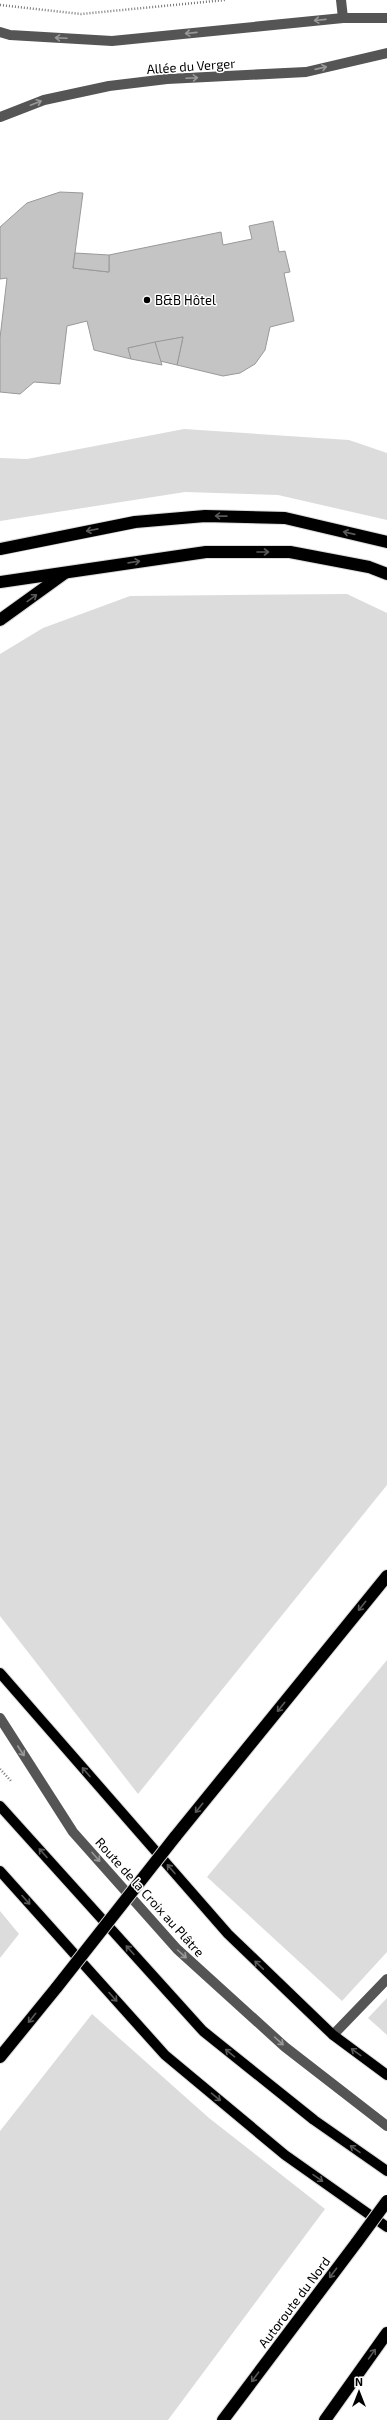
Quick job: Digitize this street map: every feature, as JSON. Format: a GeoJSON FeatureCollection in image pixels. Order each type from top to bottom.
{"type":"FeatureCollection","features":[{"type":"Feature","properties":{"kind":"highway"},"geometry":{"type":"LineString","coordinates":[[0,549],[134,522],[205,516],[285,518],[387,542]]}},
{"type":"Feature","properties":{"kind":"highway"},"geometry":{"type":"LineString","coordinates":[[0,582],[206,552],[290,552],[369,567],[387,574]]}},
{"type":"Feature","properties":{"kind":"highway"},"geometry":{"type":"LineString","coordinates":[[0,620],[68,572]]}},
{"type":"Feature","properties":{"kind":"highway"},"geometry":{"type":"LineString","coordinates":[[0,2057],[175,1837],[387,1576]]}},
{"type":"Feature","properties":{"kind":"highway","name":"Autoroute du Nord"},"geometry":{"type":"LineString","coordinates":[[224,2420],[387,2201]]}},
{"type":"Feature","properties":{"kind":"highway"},"geometry":{"type":"LineString","coordinates":[[325,2420],[387,2332]]}},
{"type":"Feature","properties":{"kind":"main road"},"geometry":{"type":"LineString","coordinates":[[0,1673],[228,1934],[333,2035],[387,2075]]}},
{"type":"Feature","properties":{"kind":"main road"},"geometry":{"type":"LineString","coordinates":[[0,1806],[203,2031],[314,2120],[387,2172]]}},
{"type":"Feature","properties":{"kind":"main road"},"geometry":{"type":"LineString","coordinates":[[0,1871],[165,2055],[285,2155],[387,2227]]}},
{"type":"Feature","properties":{"kind":"street"},"geometry":{"type":"LineString","coordinates":[[341,0],[343,18]]}},
{"type":"Feature","properties":{"kind":"street"},"geometry":{"type":"LineString","coordinates":[[0,32],[10,35],[112,41],[343,18],[387,18]]}},
{"type":"Feature","properties":{"kind":"street","name":"Allée du Verger"},"geometry":{"type":"LineString","coordinates":[[0,117],[44,100],[109,86],[167,79],[306,72],[387,53]]}},
{"type":"Feature","properties":{"kind":"street","name":"Route de la Croix au Plâtre"},"geometry":{"type":"LineString","coordinates":[[0,1718],[73,1832],[177,1949],[285,2047],[387,2126]]}},
{"type":"Feature","properties":{"kind":"street"},"geometry":{"type":"LineString","coordinates":[[333,2035],[387,1979]]}},
{"type":"Feature","properties":{"kind":"path"},"geometry":{"type":"LineString","coordinates":[[0,5],[82,14],[225,0]]}},
{"type":"Feature","properties":{"kind":"shaded area"},"geometry":{"type":"Polygon","coordinates":[[[184,429],[349,440],[387,453],[387,520],[278,495],[185,492],[0,521],[0,458],[27,459],[184,429]]]}},
{"type":"Feature","properties":{"kind":"shaded area"},"geometry":{"type":"Polygon","coordinates":[[[347,594],[387,613],[387,1485],[138,1794],[0,1616],[0,654],[43,628],[130,596],[347,594]]]}},
{"type":"Feature","properties":{"kind":"shaded area"},"geometry":{"type":"Polygon","coordinates":[[[387,1660],[387,1952],[342,2001],[207,1877],[387,1660]]]}},
{"type":"Feature","properties":{"kind":"shaded area"},"geometry":{"type":"Polygon","coordinates":[[[0,1911],[19,1934],[0,1958],[0,1911]]]}},
{"type":"Feature","properties":{"kind":"shaded area"},"geometry":{"type":"Polygon","coordinates":[[[387,1998],[387,2035],[368,2018],[387,1998]]]}},
{"type":"Feature","properties":{"kind":"shaded area"},"geometry":{"type":"Polygon","coordinates":[[[92,2014],[209,2118],[325,2209],[168,2420],[0,2420],[0,2131],[92,2014]]]}},
{"type":"Feature","properties":{"kind":"building","name":"B&B Hôtel"},"geometry":{"type":"Polygon","coordinates":[[[60,192],[83,193],[73,268],[109,272],[109,255],[221,232],[223,245],[252,239],[249,226],[273,221],[279,252],[285,251],[290,272],[284,273],[294,321],[270,327],[265,350],[255,364],[240,373],[223,376],[177,365],[183,337],[128,348],[131,359],[94,350],[87,321],[67,326],[60,384],[34,382],[20,394],[0,392],[0,338],[7,278],[0,279],[0,227],[27,203],[60,192]]]}},
{"type":"Feature","properties":{"kind":"building"},"geometry":{"type":"Polygon","coordinates":[[[75,253],[109,255],[109,272],[73,268],[75,253]]]}},
{"type":"Feature","properties":{"kind":"building"},"geometry":{"type":"Polygon","coordinates":[[[183,337],[177,365],[160,361],[155,342],[183,337]]]}},
{"type":"Feature","properties":{"kind":"building"},"geometry":{"type":"Polygon","coordinates":[[[155,342],[162,365],[131,359],[128,348],[155,342]]]}},
{"type":"Feature","properties":{"kind":"place","name":"B&B Hôtel"},"geometry":{"type":"Point","coordinates":[147,300]}}]}
